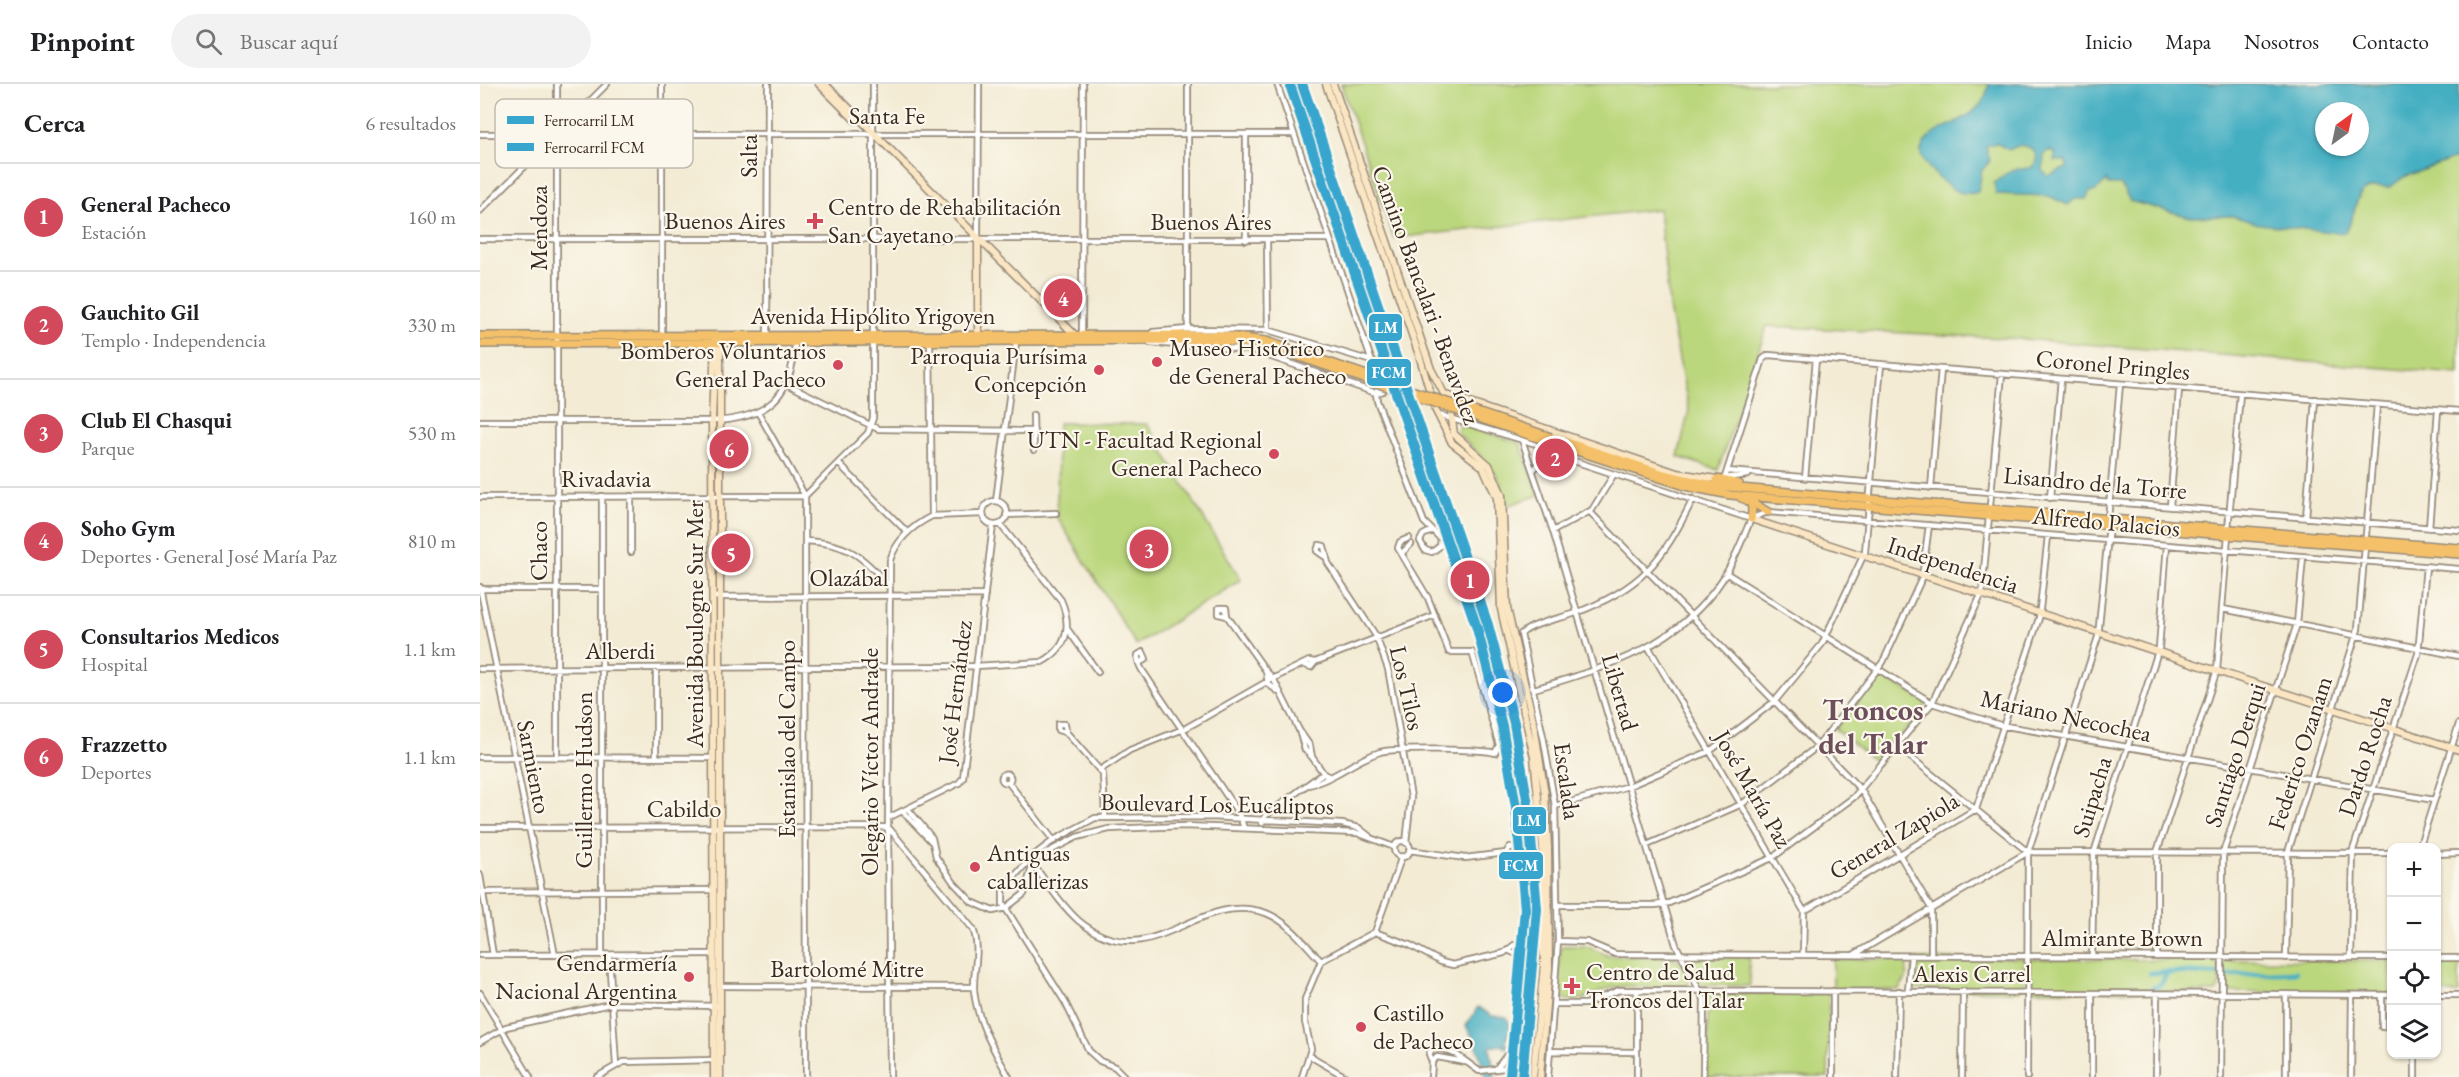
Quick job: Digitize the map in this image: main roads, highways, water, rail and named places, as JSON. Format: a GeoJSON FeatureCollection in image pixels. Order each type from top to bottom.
{"type":"FeatureCollection","features":[{"type":"Feature","properties":{"kind":"main road"},"geometry":{"type":"LineString","coordinates":[[819,84],[872,134]]}},
{"type":"Feature","properties":{"kind":"main road"},"geometry":{"type":"LineString","coordinates":[[825,84],[976,241],[1079,335]]}},
{"type":"Feature","properties":{"kind":"main road","name":"Camino Bancalari - Benavídez"},"geometry":{"type":"LineString","coordinates":[[1326,84],[1437,414],[1452,443],[1483,467],[1497,498],[1501,609],[1529,732],[1541,818],[1545,942],[1533,1074]]}},
{"type":"Feature","properties":{"kind":"main road","name":"Camino Bancalari - Benavídez"},"geometry":{"type":"LineString","coordinates":[[1333,84],[1431,369],[1446,395],[1454,434],[1489,465],[1502,495],[1507,608],[1534,725],[1545,794],[1550,930],[1539,1077]]}},
{"type":"Feature","properties":{"kind":"main road"},"geometry":{"type":"LineString","coordinates":[[976,241],[978,339]]}},
{"type":"Feature","properties":{"kind":"main road","name":"Avenida Hipólito Yrigoyen"},"geometry":{"type":"LineString","coordinates":[[480,344],[662,336],[716,341],[767,336],[978,339],[1079,335],[1265,343]]}},
{"type":"Feature","properties":{"kind":"main road","name":"Avenida Hipólito Yrigoyen"},"geometry":{"type":"LineString","coordinates":[[480,336],[557,340],[795,343],[873,339]]}},
{"type":"Feature","properties":{"kind":"main road","name":"Avenida Hipólito Yrigoyen"},"geometry":{"type":"LineString","coordinates":[[978,339],[1016,342],[1127,338]]}},
{"type":"Feature","properties":{"kind":"main road","name":"Avenida Boulogne Sur Mer"},"geometry":{"type":"LineString","coordinates":[[716,341],[716,826],[712,890],[720,1077]]}},
{"type":"Feature","properties":{"kind":"main road"},"geometry":{"type":"LineString","coordinates":[[1265,343],[1699,483],[1868,503]]}},
{"type":"Feature","properties":{"kind":"main road"},"geometry":{"type":"LineString","coordinates":[[1265,343],[1556,448],[1685,486],[1750,501],[1768,512]]}},
{"type":"Feature","properties":{"kind":"main road"},"geometry":{"type":"LineString","coordinates":[[1431,398],[1446,395],[1480,409],[1677,473],[1721,478],[1765,490]]}},
{"type":"Feature","properties":{"kind":"main road"},"geometry":{"type":"LineString","coordinates":[[1730,495],[1868,503],[2366,543],[2459,548]]}},
{"type":"Feature","properties":{"kind":"main road"},"geometry":{"type":"LineString","coordinates":[[1750,501],[1753,506],[1752,519]]}},
{"type":"Feature","properties":{"kind":"main road","name":"Independencia"},"geometry":{"type":"LineString","coordinates":[[1752,519],[1924,573],[2459,750]]}},
{"type":"Feature","properties":{"kind":"main road"},"geometry":{"type":"LineString","coordinates":[[2366,543],[2459,554]]}},
{"type":"Feature","properties":{"kind":"main road","name":"Avenida Boulogne Sur Mer"},"geometry":{"type":"LineString","coordinates":[[714,1077],[720,986],[713,758],[716,667]]}},
{"type":"Feature","properties":{"kind":"water"},"geometry":{"type":"Polygon","coordinates":[[[1989,84],[2459,84],[2459,157],[2404,177],[2390,187],[2368,189],[2358,199],[2346,231],[2340,233],[2259,224],[2233,216],[2190,217],[2130,201],[2121,185],[2108,185],[2107,181],[2096,191],[2090,192],[2086,199],[2075,199],[2068,205],[2049,196],[1996,194],[1994,183],[2011,170],[2030,168],[2035,164],[2037,156],[2031,148],[2020,145],[2009,150],[1996,143],[1986,146],[1990,161],[1982,170],[1978,192],[1961,193],[1954,190],[1929,168],[1921,150],[1932,135],[1967,116],[1975,110],[1985,96],[1989,84]],[[2049,150],[2044,155],[2043,172],[2049,176],[2068,167],[2065,161],[2054,161],[2056,154],[2049,150]]]}},
{"type":"Feature","properties":{"kind":"water"},"geometry":{"type":"Polygon","coordinates":[[[1478,1007],[1492,1016],[1506,1017],[1510,1027],[1504,1043],[1509,1044],[1506,1048],[1500,1045],[1490,1047],[1495,1077],[1486,1077],[1476,1043],[1466,1026],[1478,1007]]]}},
{"type":"Feature","properties":{"kind":"waterway"},"geometry":{"type":"LineString","coordinates":[[1287,84],[1377,347]]}},
{"type":"Feature","properties":{"kind":"waterway"},"geometry":{"type":"LineString","coordinates":[[2150,973],[2169,972]]}},
{"type":"Feature","properties":{"kind":"waterway"},"geometry":{"type":"LineString","coordinates":[[2153,988],[2160,985],[2167,974],[2174,972],[2227,975],[2296,972]]}},
{"type":"Feature","properties":{"kind":"tunnel"},"geometry":{"type":"LineString","coordinates":[[1520,1046],[1533,1048]]}},
{"type":"Feature","properties":{"kind":"rail line","name":"LM"},"geometry":{"type":"LineString","coordinates":[[1302,84],[1488,625],[1514,723],[1528,805],[1537,909],[1522,1077]]}},
{"type":"Feature","properties":{"kind":"rail line","name":"FCM"},"geometry":{"type":"LineString","coordinates":[[1291,88],[1477,628],[1502,726],[1516,807],[1525,909],[1510,1076]]}},
{"type":"Feature","properties":{"kind":"place","name":"Centro de Rehabilitación San Cayetano"},"geometry":{"type":"Point","coordinates":[815,221]}},
{"type":"Feature","properties":{"kind":"place","name":"Soho Gym"},"geometry":{"type":"Point","coordinates":[1063,298]}},
{"type":"Feature","properties":{"kind":"place","name":"Museo Histórico de General Pacheco"},"geometry":{"type":"Point","coordinates":[1157,362]}},
{"type":"Feature","properties":{"kind":"place","name":"Bomberos Voluntarios General Pacheco"},"geometry":{"type":"Point","coordinates":[838,365]}},
{"type":"Feature","properties":{"kind":"place","name":"Parroquia Purísima Concepción"},"geometry":{"type":"Point","coordinates":[1099,370]}},
{"type":"Feature","properties":{"kind":"place","name":"Frazzetto"},"geometry":{"type":"Point","coordinates":[729,449]}},
{"type":"Feature","properties":{"kind":"place","name":"UTN - Facultad Regional General Pacheco"},"geometry":{"type":"Point","coordinates":[1274,454]}},
{"type":"Feature","properties":{"kind":"place","name":"Gauchito Gil"},"geometry":{"type":"Point","coordinates":[1555,458]}},
{"type":"Feature","properties":{"kind":"place","name":"Club El Chasqui"},"geometry":{"type":"Point","coordinates":[1149,549]}},
{"type":"Feature","properties":{"kind":"place","name":"Consultarios Medicos"},"geometry":{"type":"Point","coordinates":[731,553]}},
{"type":"Feature","properties":{"kind":"place","name":"General Pacheco"},"geometry":{"type":"Point","coordinates":[1470,580]}},
{"type":"Feature","properties":{"kind":"place","name":"Antiguas caballerizas"},"geometry":{"type":"Point","coordinates":[975,867]}},
{"type":"Feature","properties":{"kind":"place","name":"Gendarmería Nacional Argentina"},"geometry":{"type":"Point","coordinates":[689,977]}},
{"type":"Feature","properties":{"kind":"place","name":"Centro de Salud Troncos del Talar"},"geometry":{"type":"Point","coordinates":[1572,986]}},
{"type":"Feature","properties":{"kind":"place","name":"Castillo de Pacheco"},"geometry":{"type":"Point","coordinates":[1361,1027]}},
{"type":"Feature","properties":{"kind":"district","name":"Troncos del Talar"},"geometry":{"type":"Point","coordinates":[1873,727]}}]}
